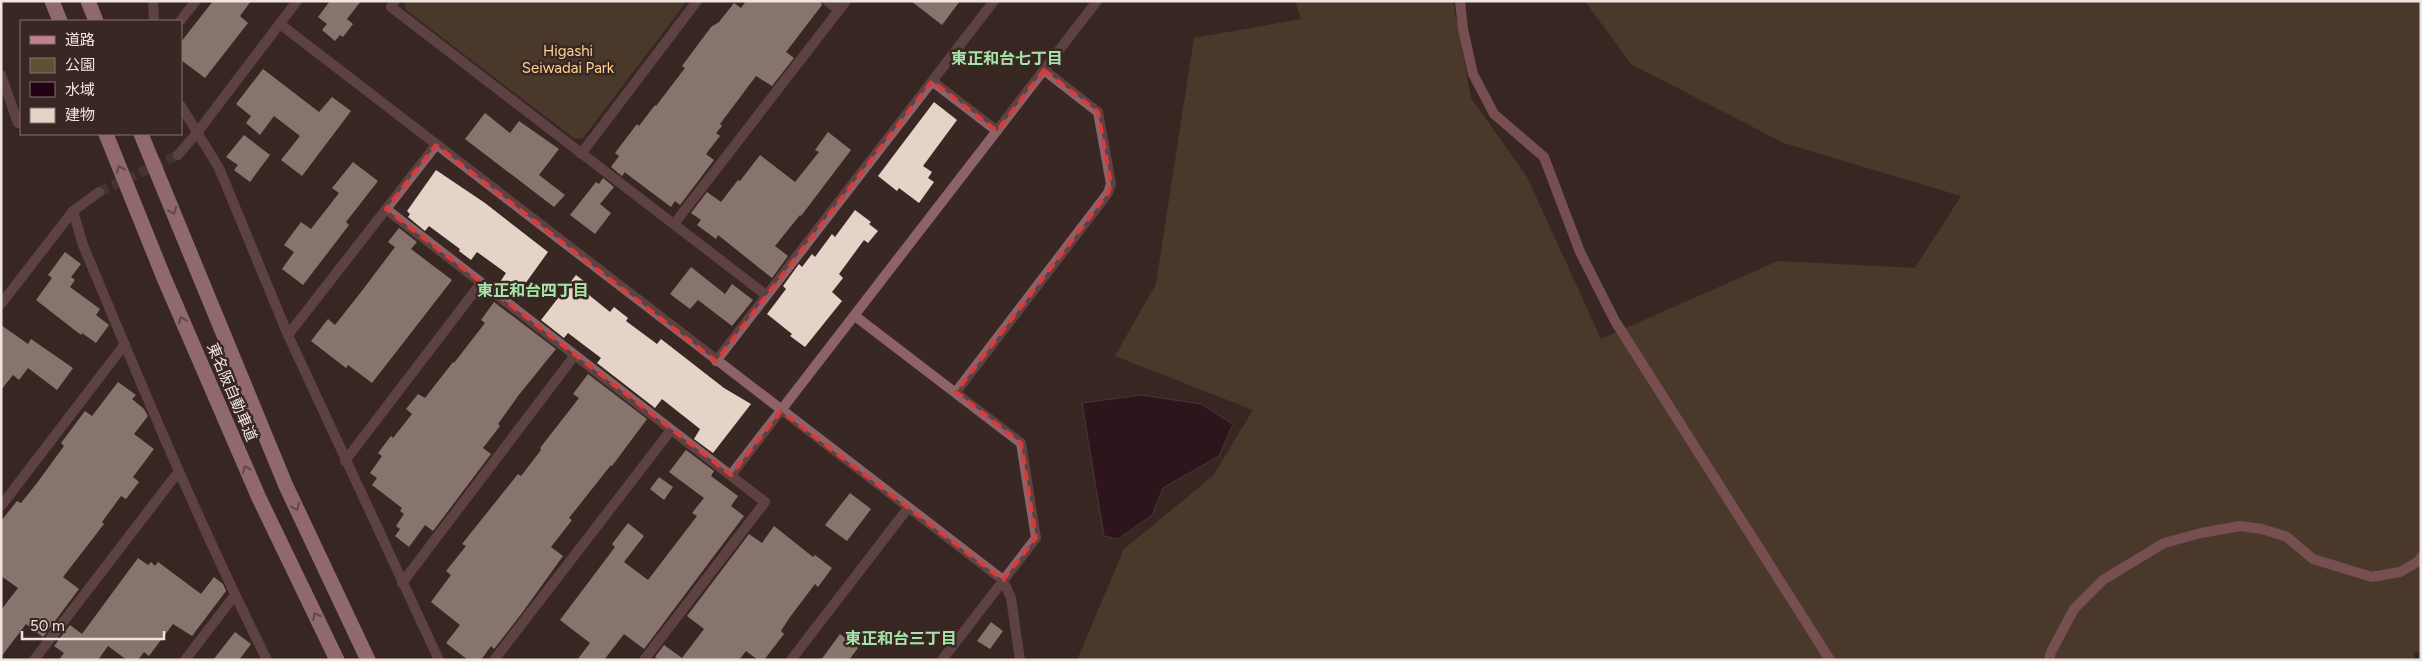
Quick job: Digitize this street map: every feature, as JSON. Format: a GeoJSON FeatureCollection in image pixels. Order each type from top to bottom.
{"type":"FeatureCollection","features":[{"type":"Feature","properties":{"kind":"highway"},"geometry":{"type":"LineString","coordinates":[[52,1],[60,20]]}},
{"type":"Feature","properties":{"kind":"highway"},"geometry":{"type":"LineString","coordinates":[[88,1],[96,20]]}},
{"type":"Feature","properties":{"kind":"highway","name":"東名阪自動車道"},"geometry":{"type":"LineString","coordinates":[[106,135],[164,278],[259,498],[337,660]]}},
{"type":"Feature","properties":{"kind":"highway","name":"東名阪自動車道"},"geometry":{"type":"LineString","coordinates":[[141,135],[286,486],[368,660]]}},
{"type":"Feature","properties":{"kind":"street"},"geometry":{"type":"LineString","coordinates":[[153,1],[154,20]]}},
{"type":"Feature","properties":{"kind":"street"},"geometry":{"type":"LineString","coordinates":[[181,20],[196,1]]}},
{"type":"Feature","properties":{"kind":"street"},"geometry":{"type":"LineString","coordinates":[[178,155],[297,1]]}},
{"type":"Feature","properties":{"kind":"street"},"geometry":{"type":"LineString","coordinates":[[395,1],[391,7],[766,296]]}},
{"type":"Feature","properties":{"kind":"street"},"geometry":{"type":"LineString","coordinates":[[581,154],[697,1]]}},
{"type":"Feature","properties":{"kind":"street"},"geometry":{"type":"LineString","coordinates":[[828,1],[839,10]]}},
{"type":"Feature","properties":{"kind":"street"},"geometry":{"type":"LineString","coordinates":[[674,224],[846,1]]}},
{"type":"Feature","properties":{"kind":"street"},"geometry":{"type":"LineString","coordinates":[[716,361],[994,1]]}},
{"type":"Feature","properties":{"kind":"street"},"geometry":{"type":"LineString","coordinates":[[731,476],[1097,1]]}},
{"type":"Feature","properties":{"kind":"street"},"geometry":{"type":"LineString","coordinates":[[1460,1],[1463,29],[1473,74],[1494,114],[1544,157],[1580,252],[1615,321],[1830,660]]}},
{"type":"Feature","properties":{"kind":"street"},"geometry":{"type":"LineString","coordinates":[[280,24],[1003,580],[1011,598],[1020,660]]}},
{"type":"Feature","properties":{"kind":"street"},"geometry":{"type":"LineString","coordinates":[[956,392],[1108,193],[1111,184],[1098,112],[1044,70]]}},
{"type":"Feature","properties":{"kind":"street"},"geometry":{"type":"LineString","coordinates":[[1,75],[18,123]]}},
{"type":"Feature","properties":{"kind":"street"},"geometry":{"type":"LineString","coordinates":[[932,82],[996,131]]}},
{"type":"Feature","properties":{"kind":"street"},"geometry":{"type":"LineString","coordinates":[[182,108],[196,134],[219,168],[288,335],[439,660]]}},
{"type":"Feature","properties":{"kind":"street"},"geometry":{"type":"LineString","coordinates":[[288,335],[436,145]]}},
{"type":"Feature","properties":{"kind":"street"},"geometry":{"type":"LineString","coordinates":[[1,304],[73,211],[99,192]]}},
{"type":"Feature","properties":{"kind":"street"},"geometry":{"type":"LineString","coordinates":[[386,209],[765,502],[644,660]]}},
{"type":"Feature","properties":{"kind":"street"},"geometry":{"type":"LineString","coordinates":[[73,211],[83,245],[179,471],[235,595],[267,660]]}},
{"type":"Feature","properties":{"kind":"street"},"geometry":{"type":"LineString","coordinates":[[345,461],[481,283]]}},
{"type":"Feature","properties":{"kind":"street"},"geometry":{"type":"LineString","coordinates":[[854,316],[956,392],[1020,443],[1036,538],[942,660]]}},
{"type":"Feature","properties":{"kind":"street"},"geometry":{"type":"LineString","coordinates":[[1,506],[125,344]]}},
{"type":"Feature","properties":{"kind":"street"},"geometry":{"type":"LineString","coordinates":[[402,583],[575,355]]}},
{"type":"Feature","properties":{"kind":"street"},"geometry":{"type":"LineString","coordinates":[[494,660],[671,430]]}},
{"type":"Feature","properties":{"kind":"street"},"geometry":{"type":"LineString","coordinates":[[34,660],[179,471]]}},
{"type":"Feature","properties":{"kind":"street"},"geometry":{"type":"LineString","coordinates":[[791,660],[908,508]]}},
{"type":"Feature","properties":{"kind":"street"},"geometry":{"type":"LineString","coordinates":[[2049,660],[2050,652],[2074,609],[2102,580],[2164,543],[2201,533],[2240,526],[2262,529],[2287,537],[2314,559],[2372,577],[2400,572],[2421,557]]}},
{"type":"Feature","properties":{"kind":"street"},"geometry":{"type":"LineString","coordinates":[[185,660],[235,595]]}},
{"type":"Feature","properties":{"kind":"highlighted area"},"geometry":{"type":"Polygon","coordinates":[[[1044,70],[1098,112],[1111,184],[1108,193],[956,392],[1021,443],[1036,538],[1003,580],[781,411],[731,475],[386,209],[436,145],[716,361],[932,81],[997,131],[1044,70]]]}},
{"type":"Feature","properties":{"kind":"green space","name":"Higashi Seiwadai Park"},"geometry":{"type":"Polygon","coordinates":[[[404,1],[684,1],[684,5],[583,138],[575,139],[406,10],[404,1]]]}},
{"type":"Feature","properties":{"kind":"green space"},"geometry":{"type":"Polygon","coordinates":[[[1295,1],[1453,1],[1471,98],[1527,177],[1601,339],[1778,261],[1915,268],[1961,196],[1784,143],[1631,64],[1585,1],[2421,1],[2421,651],[2413,653],[2416,660],[1077,660],[1124,549],[1213,476],[1253,410],[1115,356],[1156,284],[1194,38],[1301,19],[1295,1]]]}},
{"type":"Feature","properties":{"kind":"water"},"geometry":{"type":"Polygon","coordinates":[[[1141,395],[1201,404],[1233,424],[1219,456],[1163,488],[1152,515],[1118,539],[1104,536],[1082,403],[1141,395]]]}},
{"type":"Feature","properties":{"kind":"building"},"geometry":{"type":"Polygon","coordinates":[[[213,1],[251,1],[240,16],[248,23],[205,78],[182,61],[182,41],[213,1]]]}},
{"type":"Feature","properties":{"kind":"building"},"geometry":{"type":"Polygon","coordinates":[[[330,1],[361,1],[347,19],[353,24],[343,37],[340,35],[335,41],[322,30],[327,24],[318,17],[330,1]]]}},
{"type":"Feature","properties":{"kind":"building"},"geometry":{"type":"Polygon","coordinates":[[[746,1],[820,1],[822,5],[786,52],[794,58],[772,86],[756,76],[720,124],[722,126],[716,133],[720,136],[706,154],[714,160],[680,205],[675,201],[671,207],[625,172],[622,176],[611,167],[619,156],[615,153],[637,124],[639,126],[656,106],[685,68],[682,66],[711,27],[719,22],[734,3],[741,8],[746,1]]]}},
{"type":"Feature","properties":{"kind":"building"},"geometry":{"type":"Polygon","coordinates":[[[911,1],[960,1],[942,25],[911,1]]]}},
{"type":"Feature","properties":{"kind":"building"},"geometry":{"type":"Polygon","coordinates":[[[263,69],[319,112],[332,97],[351,111],[302,176],[281,160],[300,136],[274,116],[260,135],[246,123],[251,116],[236,104],[263,69]]]}},
{"type":"Feature","properties":{"kind":"building"},"geometry":{"type":"Polygon","coordinates":[[[934,102],[957,120],[923,166],[932,172],[928,178],[934,182],[919,203],[899,188],[897,191],[878,176],[934,102]]]}},
{"type":"Feature","properties":{"kind":"building"},"geometry":{"type":"Polygon","coordinates":[[[485,113],[510,133],[519,121],[559,149],[539,175],[565,195],[554,207],[465,139],[485,113]]]}},
{"type":"Feature","properties":{"kind":"building"},"geometry":{"type":"Polygon","coordinates":[[[828,132],[851,150],[801,216],[775,246],[788,256],[772,278],[718,235],[716,239],[697,225],[701,220],[691,213],[707,192],[721,202],[760,155],[795,182],[819,152],[815,150],[828,132]]]}},
{"type":"Feature","properties":{"kind":"building"},"geometry":{"type":"Polygon","coordinates":[[[244,135],[270,155],[250,182],[234,170],[238,165],[226,157],[244,135]]]}},
{"type":"Feature","properties":{"kind":"building"},"geometry":{"type":"Polygon","coordinates":[[[353,162],[378,181],[346,222],[349,225],[303,285],[282,269],[294,252],[284,245],[301,222],[311,229],[339,193],[332,188],[353,162]]]}},
{"type":"Feature","properties":{"kind":"building"},"geometry":{"type":"Polygon","coordinates":[[[436,170],[485,203],[548,252],[517,295],[500,282],[506,273],[477,252],[471,260],[459,251],[460,249],[429,226],[425,231],[408,217],[410,214],[407,211],[436,170]]]}},
{"type":"Feature","properties":{"kind":"building"},"geometry":{"type":"Polygon","coordinates":[[[603,178],[614,187],[600,204],[611,213],[595,234],[570,215],[596,182],[599,184],[603,178]]]}},
{"type":"Feature","properties":{"kind":"building"},"geometry":{"type":"Polygon","coordinates":[[[855,210],[871,222],[869,224],[878,231],[868,243],[864,240],[839,274],[843,278],[832,292],[842,301],[805,347],[790,336],[792,334],[767,314],[786,289],[783,286],[799,264],[802,267],[812,254],[815,257],[832,234],[835,237],[855,210]]]}},
{"type":"Feature","properties":{"kind":"building"},"geometry":{"type":"Polygon","coordinates":[[[399,228],[417,242],[411,249],[452,280],[372,383],[348,365],[346,368],[311,341],[328,319],[335,325],[361,292],[395,247],[388,242],[399,228]]]}},
{"type":"Feature","properties":{"kind":"building"},"geometry":{"type":"Polygon","coordinates":[[[65,252],[81,264],[71,277],[75,280],[70,287],[100,309],[96,315],[109,325],[96,343],[82,333],[81,335],[36,300],[52,278],[48,275],[65,252]]]}},
{"type":"Feature","properties":{"kind":"building"},"geometry":{"type":"Polygon","coordinates":[[[691,267],[725,294],[732,284],[753,300],[732,326],[698,300],[690,309],[670,294],[691,267]]]}},
{"type":"Feature","properties":{"kind":"building"},"geometry":{"type":"Polygon","coordinates":[[[576,275],[589,285],[584,291],[610,312],[614,307],[628,318],[626,321],[657,344],[661,339],[724,388],[751,404],[713,453],[694,439],[700,429],[662,399],[655,408],[597,363],[601,358],[568,333],[564,338],[541,320],[576,275]]]}},
{"type":"Feature","properties":{"kind":"building"},"geometry":{"type":"Polygon","coordinates":[[[494,302],[556,349],[518,396],[498,424],[500,426],[483,448],[491,454],[433,531],[425,525],[409,547],[395,536],[400,529],[396,526],[404,514],[400,511],[402,508],[372,485],[377,478],[370,473],[382,456],[378,453],[412,414],[406,409],[418,394],[425,398],[454,363],[485,323],[481,320],[494,302]]]}},
{"type":"Feature","properties":{"kind":"building"},"geometry":{"type":"Polygon","coordinates":[[[1,325],[28,344],[31,339],[73,368],[57,390],[28,368],[19,380],[13,375],[1,390],[1,325]]]}},
{"type":"Feature","properties":{"kind":"building"},"geometry":{"type":"Polygon","coordinates":[[[588,374],[647,419],[612,466],[569,518],[572,520],[551,547],[563,556],[522,613],[494,649],[491,646],[481,660],[468,660],[446,643],[460,625],[431,602],[451,575],[446,571],[466,546],[462,544],[518,474],[521,476],[541,450],[540,448],[579,398],[573,394],[588,374]]]}},
{"type":"Feature","properties":{"kind":"building"},"geometry":{"type":"Polygon","coordinates":[[[118,382],[136,395],[132,399],[144,409],[148,416],[134,434],[154,449],[133,477],[139,482],[126,499],[121,496],[102,522],[104,524],[63,577],[79,589],[43,637],[26,624],[1,657],[1,610],[18,588],[1,576],[1,521],[17,501],[21,503],[37,483],[64,446],[61,443],[85,411],[92,416],[118,382]]]}},
{"type":"Feature","properties":{"kind":"building"},"geometry":{"type":"Polygon","coordinates":[[[686,450],[714,471],[711,476],[738,496],[731,506],[744,516],[644,649],[624,634],[604,660],[577,660],[590,643],[560,620],[615,547],[612,544],[628,523],[644,536],[624,562],[648,580],[697,516],[692,513],[704,498],[669,472],[686,450]]]}},
{"type":"Feature","properties":{"kind":"building"},"geometry":{"type":"Polygon","coordinates":[[[659,477],[673,487],[664,500],[650,489],[659,477]]]}},
{"type":"Feature","properties":{"kind":"building"},"geometry":{"type":"Polygon","coordinates":[[[850,493],[871,509],[847,541],[825,525],[850,493]]]}},
{"type":"Feature","properties":{"kind":"building"},"geometry":{"type":"Polygon","coordinates":[[[774,526],[813,557],[815,555],[832,568],[818,587],[815,584],[790,617],[781,631],[784,634],[764,660],[758,660],[746,651],[739,660],[659,660],[655,657],[664,645],[682,658],[704,629],[687,616],[749,534],[762,543],[774,526]]]}},
{"type":"Feature","properties":{"kind":"building"},"geometry":{"type":"Polygon","coordinates":[[[138,558],[148,565],[151,562],[155,566],[158,562],[201,594],[214,577],[223,584],[226,591],[192,636],[173,624],[149,656],[144,652],[138,660],[127,660],[108,646],[98,660],[59,660],[64,653],[54,646],[70,625],[82,634],[138,558]]]}},
{"type":"Feature","properties":{"kind":"building"},"geometry":{"type":"Polygon","coordinates":[[[991,622],[1003,631],[990,649],[977,641],[991,622]]]}},
{"type":"Feature","properties":{"kind":"building"},"geometry":{"type":"Polygon","coordinates":[[[235,632],[251,644],[239,660],[213,660],[235,632]]]}},
{"type":"Feature","properties":{"kind":"building"},"geometry":{"type":"Polygon","coordinates":[[[840,634],[858,648],[849,660],[821,660],[840,634]]]}},
{"type":"Feature","properties":{"kind":"tunnel"},"geometry":{"type":"LineString","coordinates":[[99,192],[178,155]]}},
{"type":"Feature","properties":{"kind":"district","name":"東正和台七丁目"},"geometry":{"type":"Point","coordinates":[1007,58]}},
{"type":"Feature","properties":{"kind":"district","name":"東正和台四丁目"},"geometry":{"type":"Point","coordinates":[533,290]}},
{"type":"Feature","properties":{"kind":"district","name":"東正和台三丁目"},"geometry":{"type":"Point","coordinates":[901,638]}}]}
